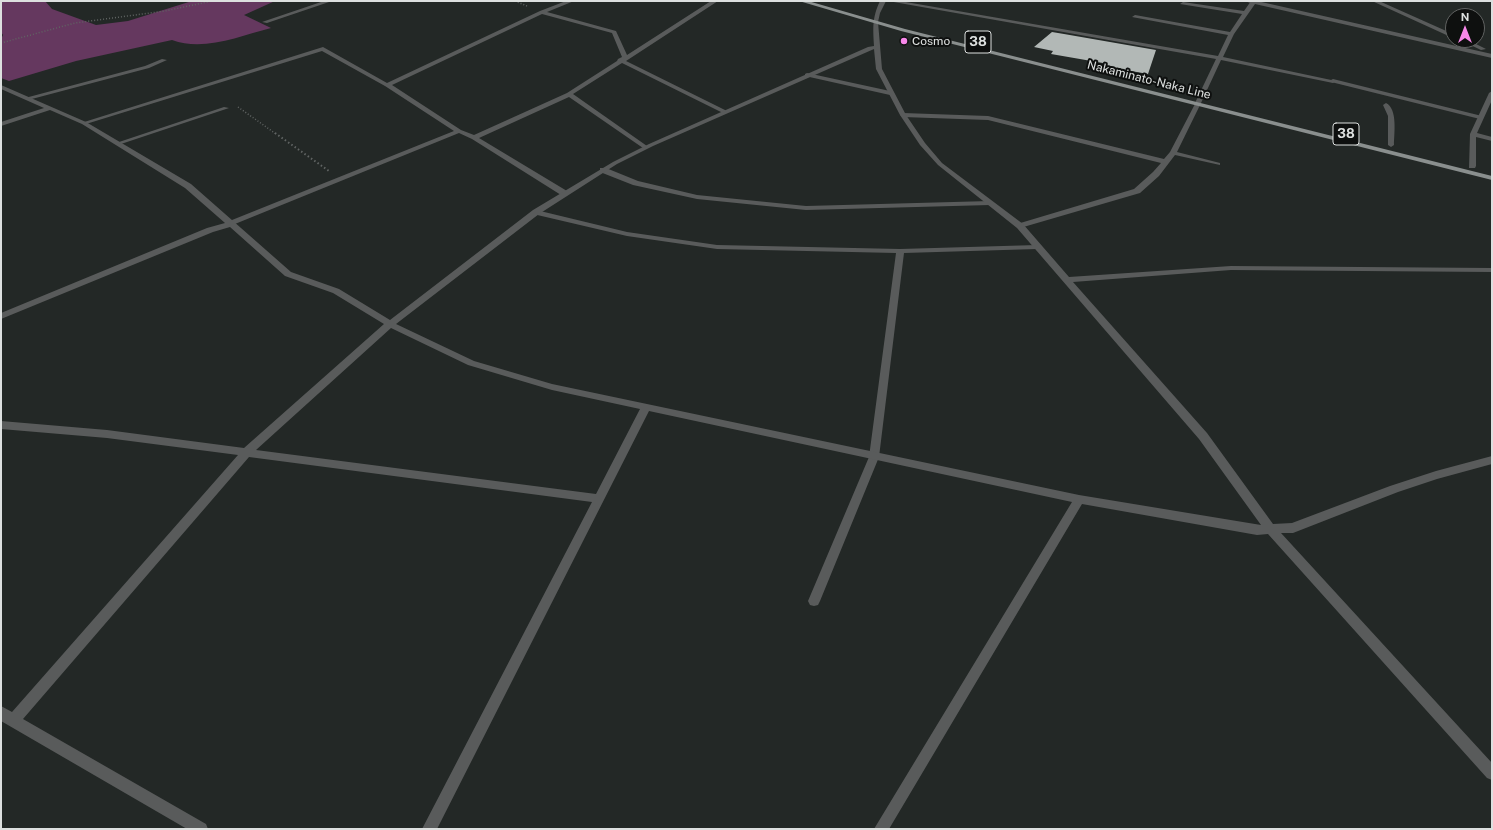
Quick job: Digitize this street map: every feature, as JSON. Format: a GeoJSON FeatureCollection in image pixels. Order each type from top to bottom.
{"type":"FeatureCollection","features":[{"type":"Feature","properties":{"kind":"main road","name":"Nakaminato-Naka Line"},"geometry":{"type":"LineString","coordinates":[[802,1],[1199,101],[1492,178]]}},
{"type":"Feature","properties":{"kind":"main road","name":"Nakaminato-Naka Line"},"geometry":{"type":"LineString","coordinates":[[822,1],[875,19]]}},
{"type":"Feature","properties":{"kind":"main road","name":"Nakaminato-Naka Line"},"geometry":{"type":"LineString","coordinates":[[1199,101],[1391,145],[1492,171]]}},
{"type":"Feature","properties":{"kind":"street"},"geometry":{"type":"LineString","coordinates":[[265,22],[329,1]]}},
{"type":"Feature","properties":{"kind":"street"},"geometry":{"type":"LineString","coordinates":[[387,85],[542,12],[571,1]]}},
{"type":"Feature","properties":{"kind":"street"},"geometry":{"type":"LineString","coordinates":[[474,138],[569,94],[715,1]]}},
{"type":"Feature","properties":{"kind":"street"},"geometry":{"type":"LineString","coordinates":[[883,1],[875,19],[876,47],[879,69],[903,115],[922,144],[940,164],[1020,226],[1203,436],[1271,530],[1492,773]]}},
{"type":"Feature","properties":{"kind":"street"},"geometry":{"type":"LineString","coordinates":[[891,1],[1219,58],[1333,81],[1480,117]]}},
{"type":"Feature","properties":{"kind":"street"},"geometry":{"type":"LineString","coordinates":[[1020,226],[1137,191],[1156,174],[1173,153],[1231,34],[1252,1],[1492,54]]}},
{"type":"Feature","properties":{"kind":"street"},"geometry":{"type":"LineString","coordinates":[[1375,1],[1445,32]]}},
{"type":"Feature","properties":{"kind":"street"},"geometry":{"type":"LineString","coordinates":[[1183,4],[1245,13]]}},
{"type":"Feature","properties":{"kind":"street"},"geometry":{"type":"LineString","coordinates":[[542,12],[614,32],[623,59],[725,112]]}},
{"type":"Feature","properties":{"kind":"street"},"geometry":{"type":"LineString","coordinates":[[1135,17],[1231,34]]}},
{"type":"Feature","properties":{"kind":"street"},"geometry":{"type":"LineString","coordinates":[[13,721],[248,452],[390,324],[536,212],[564,193],[603,170],[645,147],[807,75],[870,48],[876,47]]}},
{"type":"Feature","properties":{"kind":"street"},"geometry":{"type":"LineString","coordinates":[[1480,48],[1492,54]]}},
{"type":"Feature","properties":{"kind":"street"},"geometry":{"type":"LineString","coordinates":[[84,123],[322,49],[387,85],[459,131],[474,138],[564,193]]}},
{"type":"Feature","properties":{"kind":"street"},"geometry":{"type":"LineString","coordinates":[[28,98],[147,67],[164,60]]}},
{"type":"Feature","properties":{"kind":"street"},"geometry":{"type":"LineString","coordinates":[[807,75],[881,92],[890,92]]}},
{"type":"Feature","properties":{"kind":"street"},"geometry":{"type":"LineString","coordinates":[[1,87],[84,123],[188,186],[288,274],[336,290],[390,324],[471,363],[552,387],[647,406],[874,457],[1079,499],[1257,530],[1293,528],[1436,475],[1492,460]]}},
{"type":"Feature","properties":{"kind":"street"},"geometry":{"type":"LineString","coordinates":[[1472,166],[1473,134],[1492,93]]}},
{"type":"Feature","properties":{"kind":"street"},"geometry":{"type":"LineString","coordinates":[[569,94],[645,147]]}},
{"type":"Feature","properties":{"kind":"street"},"geometry":{"type":"LineString","coordinates":[[1386,105],[1391,116],[1391,145]]}},
{"type":"Feature","properties":{"kind":"street"},"geometry":{"type":"LineString","coordinates":[[1,124],[51,108]]}},
{"type":"Feature","properties":{"kind":"street"},"geometry":{"type":"LineString","coordinates":[[119,144],[226,108]]}},
{"type":"Feature","properties":{"kind":"street"},"geometry":{"type":"LineString","coordinates":[[903,115],[988,118],[1166,162]]}},
{"type":"Feature","properties":{"kind":"street"},"geometry":{"type":"LineString","coordinates":[[1,316],[210,230],[230,224],[459,131]]}},
{"type":"Feature","properties":{"kind":"street"},"geometry":{"type":"LineString","coordinates":[[1473,134],[1492,139]]}},
{"type":"Feature","properties":{"kind":"street"},"geometry":{"type":"LineString","coordinates":[[1173,153],[1218,164]]}},
{"type":"Feature","properties":{"kind":"street"},"geometry":{"type":"LineString","coordinates":[[603,170],[636,183],[696,198],[806,208],[990,203]]}},
{"type":"Feature","properties":{"kind":"street"},"geometry":{"type":"LineString","coordinates":[[536,212],[627,234],[717,247],[900,251],[1037,247]]}},
{"type":"Feature","properties":{"kind":"street"},"geometry":{"type":"LineString","coordinates":[[814,601],[874,457],[900,251]]}},
{"type":"Feature","properties":{"kind":"street"},"geometry":{"type":"LineString","coordinates":[[1066,280],[1231,268],[1492,270]]}},
{"type":"Feature","properties":{"kind":"street"},"geometry":{"type":"LineString","coordinates":[[429,829],[647,406]]}},
{"type":"Feature","properties":{"kind":"street"},"geometry":{"type":"LineString","coordinates":[[1,425],[107,434],[599,499]]}},
{"type":"Feature","properties":{"kind":"street"},"geometry":{"type":"LineString","coordinates":[[881,829],[1079,499]]}},
{"type":"Feature","properties":{"kind":"street"},"geometry":{"type":"LineString","coordinates":[[1,713],[201,829]]}},
{"type":"Feature","properties":{"kind":"path"},"geometry":{"type":"LineString","coordinates":[[1,44],[85,21],[163,12],[212,1]]}},
{"type":"Feature","properties":{"kind":"path"},"geometry":{"type":"LineString","coordinates":[[232,103],[341,179]]}},
{"type":"Feature","properties":{"kind":"shaded area"},"geometry":{"type":"Polygon","coordinates":[[[1,1],[45,1],[52,9],[96,25],[128,21],[192,1],[275,1],[244,15],[271,28],[222,42],[209,44],[184,43],[172,40],[76,61],[9,81],[1,78],[1,39],[3,35],[1,32],[1,1]]]}},
{"type":"Feature","properties":{"kind":"building"},"geometry":{"type":"Polygon","coordinates":[[[1052,32],[1156,50],[1148,74],[1103,66],[1103,63],[1051,54],[1053,51],[1034,47],[1052,32]]]}},
{"type":"Feature","properties":{"kind":"place","name":"Cosmo"},"geometry":{"type":"Point","coordinates":[904,41]}}]}
